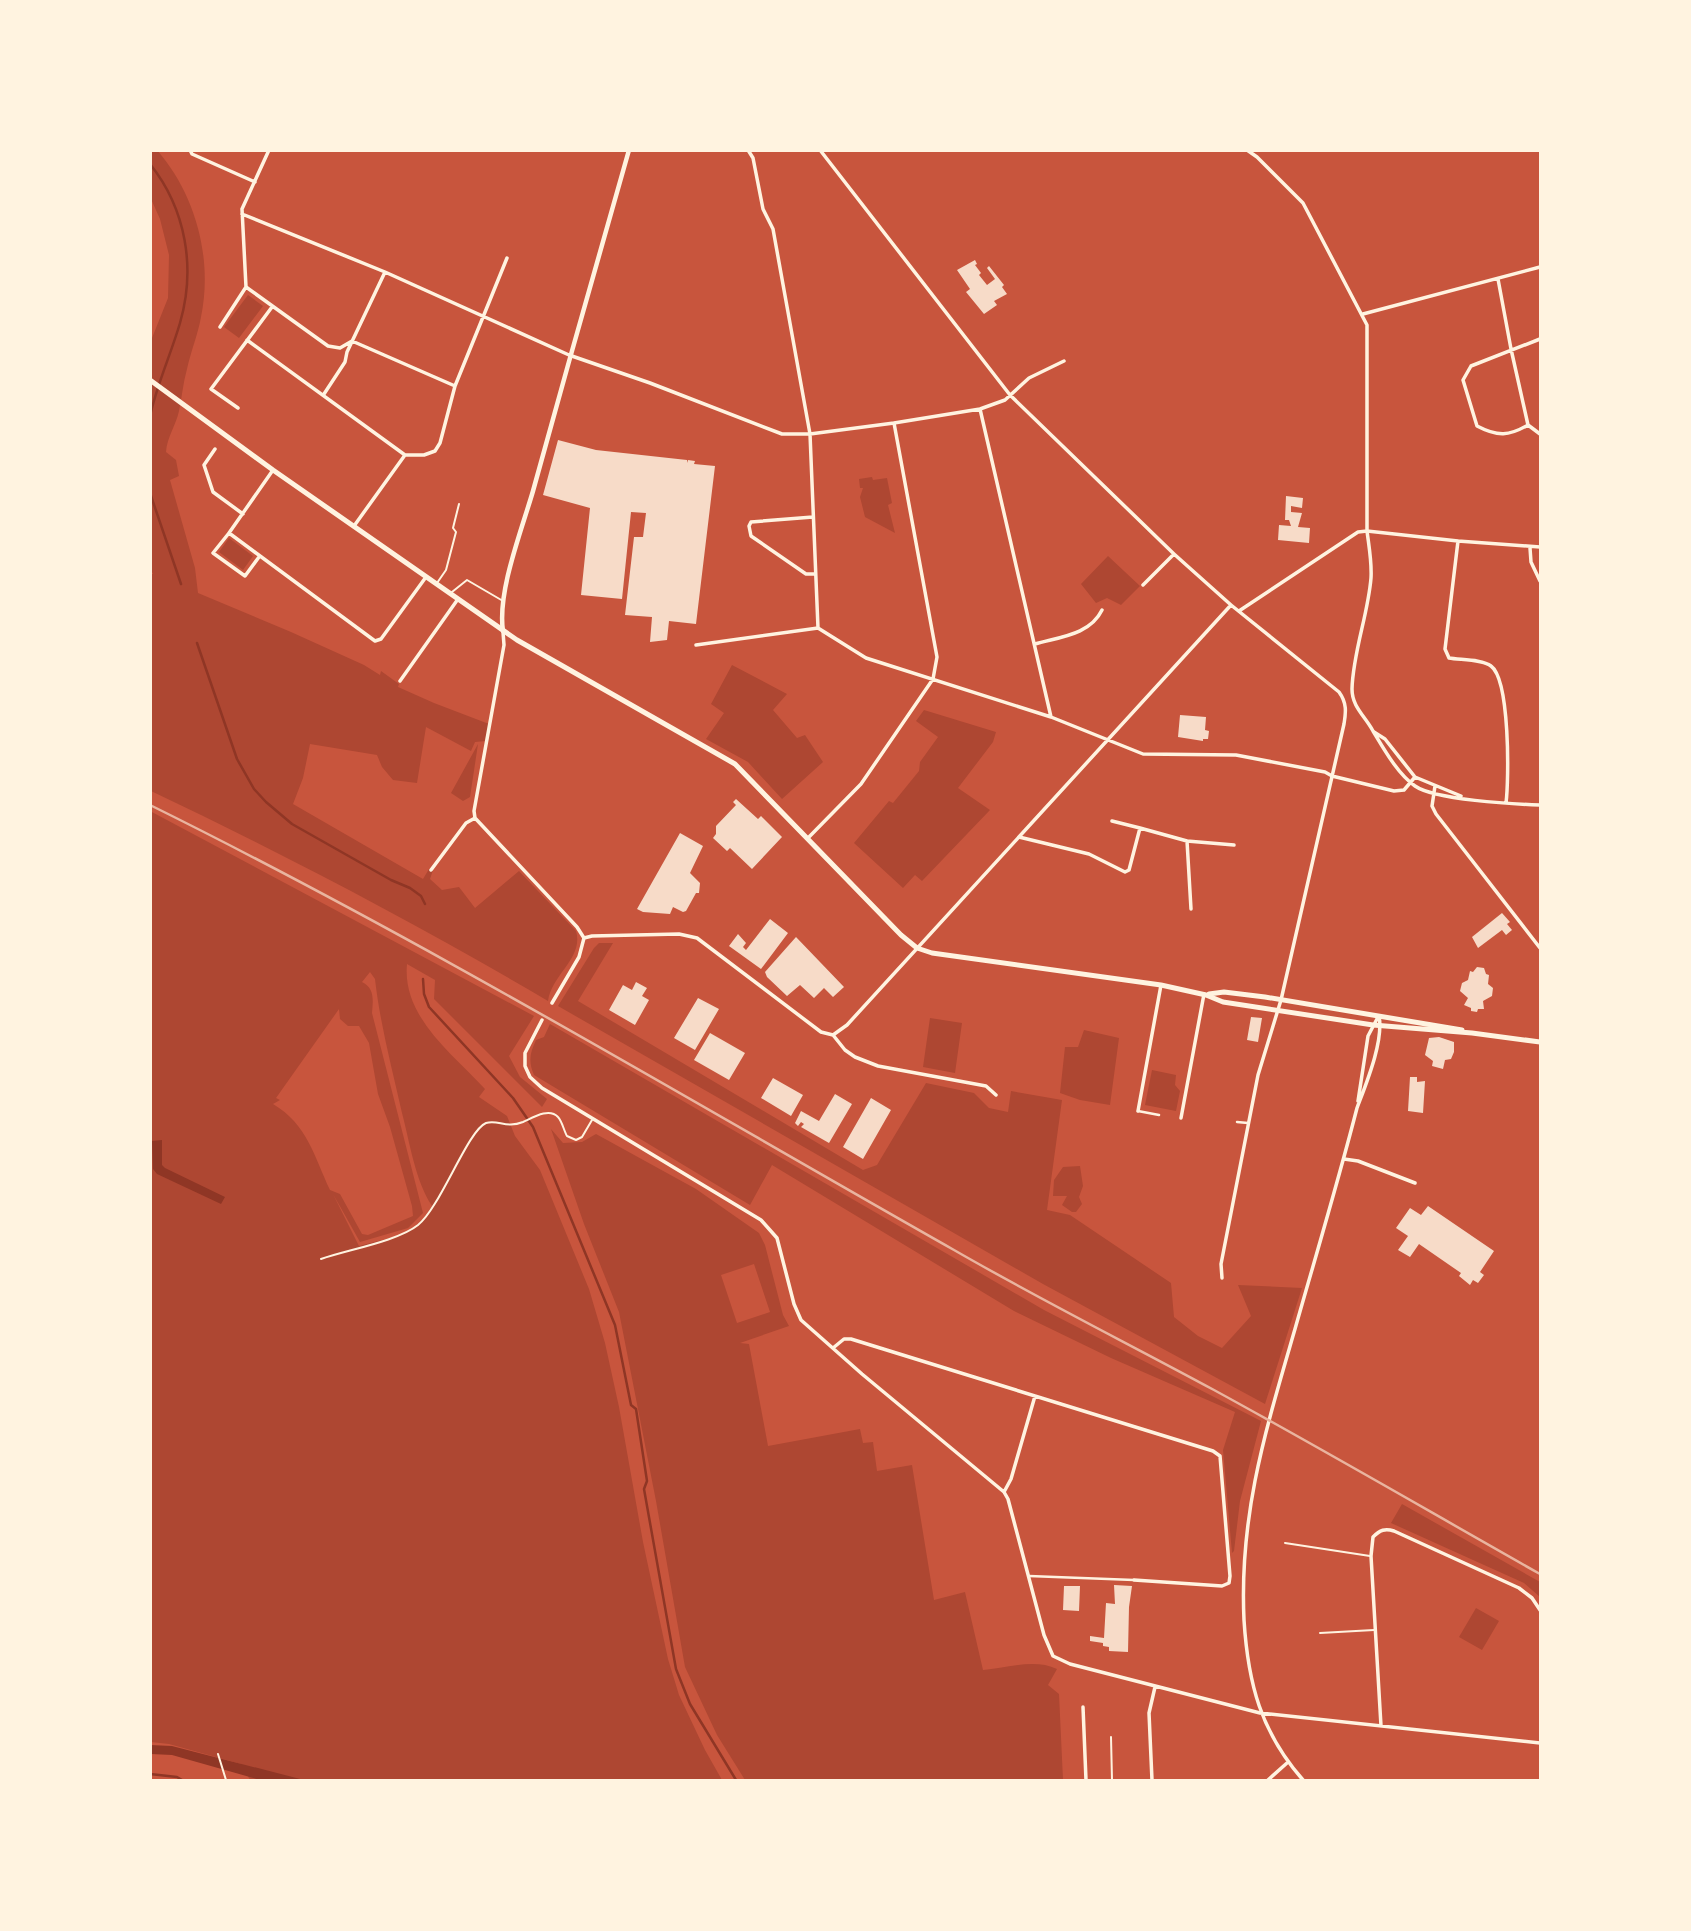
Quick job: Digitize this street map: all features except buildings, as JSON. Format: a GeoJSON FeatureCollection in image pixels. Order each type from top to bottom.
{"type":"FeatureCollection","features":[{"type":"Feature","properties":{"kind":"main road"},"geometry":{"type":"LineString","coordinates":[[150,380],[503,631],[728,760],[748,776],[901,935],[917,948],[968,959],[1161,985],[1205,994],[1223,1002],[1277,1011],[1381,1026],[1541,1042]]}},
{"type":"Feature","properties":{"kind":"main road"},"geometry":{"type":"LineString","coordinates":[[1205,994],[1224,992],[1281,1000],[1448,1026],[1472,1033]]}},
{"type":"Feature","properties":{"kind":"street"},"geometry":{"type":"LineString","coordinates":[[190,150],[192,154],[255,182]]}},
{"type":"Feature","properties":{"kind":"street"},"geometry":{"type":"LineString","coordinates":[[220,327],[246,287],[242,209],[269,150]]}},
{"type":"Feature","properties":{"kind":"street"},"geometry":{"type":"LineString","coordinates":[[552,1003],[579,957],[584,938],[475,818],[474,811],[504,645],[501,617],[504,601],[569,355],[629,150]]}},
{"type":"Feature","properties":{"kind":"street"},"geometry":{"type":"LineString","coordinates":[[748,150],[753,158],[763,209],[773,229],[810,434],[818,628]]}},
{"type":"Feature","properties":{"kind":"street"},"geometry":{"type":"LineString","coordinates":[[820,150],[1010,395],[1174,554],[1231,605],[1339,692],[1345,702],[1345,716],[1281,1000],[1258,1075],[1221,1264],[1222,1278]]}},
{"type":"Feature","properties":{"kind":"street"},"geometry":{"type":"LineString","coordinates":[[1247,150],[1303,203],[1367,325],[1367,531],[1372,561],[1353,680],[1354,704],[1379,743],[1411,783],[1433,794],[1541,805]]}},
{"type":"Feature","properties":{"kind":"street"},"geometry":{"type":"LineString","coordinates":[[242,214],[385,272],[569,355],[782,434],[810,434],[980,409],[1005,400],[1029,378],[1064,361]]}},
{"type":"Feature","properties":{"kind":"street"},"geometry":{"type":"LineString","coordinates":[[247,340],[405,455],[424,455],[435,451],[443,433],[455,386],[507,258]]}},
{"type":"Feature","properties":{"kind":"street"},"geometry":{"type":"LineString","coordinates":[[1363,314],[1541,267]]}},
{"type":"Feature","properties":{"kind":"street"},"geometry":{"type":"LineString","coordinates":[[324,394],[345,362],[352,341],[385,272]]}},
{"type":"Feature","properties":{"kind":"street"},"geometry":{"type":"LineString","coordinates":[[1498,279],[1528,425],[1541,434]]}},
{"type":"Feature","properties":{"kind":"street"},"geometry":{"type":"LineString","coordinates":[[246,287],[328,346],[340,348],[352,341]]}},
{"type":"Feature","properties":{"kind":"street"},"geometry":{"type":"LineString","coordinates":[[238,408],[211,389],[272,307]]}},
{"type":"Feature","properties":{"kind":"street"},"geometry":{"type":"LineString","coordinates":[[1528,425],[1513,434],[1489,432],[1477,426],[1463,380],[1471,366],[1541,339]]}},
{"type":"Feature","properties":{"kind":"street"},"geometry":{"type":"LineString","coordinates":[[352,341],[455,386]]}},
{"type":"Feature","properties":{"kind":"street"},"geometry":{"type":"LineString","coordinates":[[980,409],[1051,717]]}},
{"type":"Feature","properties":{"kind":"street"},"geometry":{"type":"LineString","coordinates":[[808,838],[861,784],[933,679],[937,657],[894,423]]}},
{"type":"Feature","properties":{"kind":"street"},"geometry":{"type":"LineString","coordinates":[[215,449],[204,465],[214,492],[243,514]]}},
{"type":"Feature","properties":{"kind":"street"},"geometry":{"type":"LineString","coordinates":[[354,526],[405,455]]}},
{"type":"Feature","properties":{"kind":"street"},"geometry":{"type":"LineString","coordinates":[[259,557],[245,576],[213,554],[273,470]]}},
{"type":"Feature","properties":{"kind":"street"},"geometry":{"type":"LineString","coordinates":[[813,517],[751,522],[749,527],[751,536],[806,574],[816,574]]}},
{"type":"Feature","properties":{"kind":"street"},"geometry":{"type":"LineString","coordinates":[[1239,611],[1358,532],[1541,547]]}},
{"type":"Feature","properties":{"kind":"street"},"geometry":{"type":"LineString","coordinates":[[229,533],[375,641],[381,639],[426,577]]}},
{"type":"Feature","properties":{"kind":"street"},"geometry":{"type":"LineString","coordinates":[[1458,541],[1445,649],[1448,658],[1489,664],[1499,676],[1508,758],[1506,803]]}},
{"type":"Feature","properties":{"kind":"street"},"geometry":{"type":"LineString","coordinates":[[1530,548],[1531,562],[1541,581]]}},
{"type":"Feature","properties":{"kind":"street"},"geometry":{"type":"LineString","coordinates":[[1143,585],[1174,554]]}},
{"type":"Feature","properties":{"kind":"street"},"geometry":{"type":"LineString","coordinates":[[400,681],[458,599]]}},
{"type":"Feature","properties":{"kind":"street"},"geometry":{"type":"LineString","coordinates":[[833,1035],[847,1025],[1231,605]]}},
{"type":"Feature","properties":{"kind":"street"},"geometry":{"type":"LineString","coordinates":[[1035,644],[1083,631],[1096,622],[1102,610]]}},
{"type":"Feature","properties":{"kind":"street"},"geometry":{"type":"LineString","coordinates":[[696,645],[818,628],[866,658],[1051,717],[1143,754],[1236,755],[1325,772],[1394,791],[1404,790],[1415,777]]}},
{"type":"Feature","properties":{"kind":"street"},"geometry":{"type":"LineString","coordinates":[[1373,731],[1385,739],[1415,777],[1463,797]]}},
{"type":"Feature","properties":{"kind":"street"},"geometry":{"type":"LineString","coordinates":[[1435,786],[1432,806],[1436,814],[1541,948]]}},
{"type":"Feature","properties":{"kind":"street"},"geometry":{"type":"LineString","coordinates":[[431,870],[466,823],[475,818]]}},
{"type":"Feature","properties":{"kind":"street"},"geometry":{"type":"LineString","coordinates":[[1112,821],[1187,841],[1234,845]]}},
{"type":"Feature","properties":{"kind":"street"},"geometry":{"type":"LineString","coordinates":[[1019,837],[1089,853],[1125,872],[1129,870],[1140,828]]}},
{"type":"Feature","properties":{"kind":"street"},"geometry":{"type":"LineString","coordinates":[[1187,841],[1191,909]]}},
{"type":"Feature","properties":{"kind":"street"},"geometry":{"type":"LineString","coordinates":[[584,938],[672,934],[696,938],[821,1032],[833,1035],[838,1043],[855,1057],[878,1066],[986,1086],[996,1095]]}},
{"type":"Feature","properties":{"kind":"street"},"geometry":{"type":"LineString","coordinates":[[1159,1115],[1138,1111],[1161,985]]}},
{"type":"Feature","properties":{"kind":"street"},"geometry":{"type":"LineString","coordinates":[[1181,1118],[1205,994]]}},
{"type":"Feature","properties":{"kind":"street"},"geometry":{"type":"LineString","coordinates":[[1357,1108],[1368,1036],[1380,1016]]}},
{"type":"Feature","properties":{"kind":"street"},"geometry":{"type":"LineString","coordinates":[[1303,1780],[1287,1763],[1261,1713],[1251,1685],[1242,1572],[1250,1501],[1265,1434],[1366,1083],[1381,1026],[1380,1016]]}},
{"type":"Feature","properties":{"kind":"street"},"geometry":{"type":"LineString","coordinates":[[542,1020],[525,1053],[525,1066],[530,1077],[542,1088],[771,1229],[781,1248],[794,1304],[801,1320],[1004,1492],[1044,1635],[1054,1656],[1070,1664],[1261,1713],[1541,1743]]}},
{"type":"Feature","properties":{"kind":"street"},"geometry":{"type":"LineString","coordinates":[[1237,1122],[1248,1123]]}},
{"type":"Feature","properties":{"kind":"street"},"geometry":{"type":"LineString","coordinates":[[1344,1159],[1359,1161],[1415,1183]]}},
{"type":"Feature","properties":{"kind":"street"},"geometry":{"type":"LineString","coordinates":[[833,1348],[844,1339],[851,1339],[1213,1451],[1220,1456],[1229,1583],[1222,1586],[1029,1576]]}},
{"type":"Feature","properties":{"kind":"street"},"geometry":{"type":"LineString","coordinates":[[1004,1492],[1011,1479],[1035,1396]]}},
{"type":"Feature","properties":{"kind":"street"},"geometry":{"type":"LineString","coordinates":[[1381,1726],[1371,1556],[1373,1537],[1386,1529],[1394,1531],[1520,1588],[1541,1610]]}},
{"type":"Feature","properties":{"kind":"street"},"geometry":{"type":"LineString","coordinates":[[1152,1780],[1149,1713],[1155,1687]]}},
{"type":"Feature","properties":{"kind":"street"},"geometry":{"type":"LineString","coordinates":[[1083,1707],[1086,1780]]}},
{"type":"Feature","properties":{"kind":"street"},"geometry":{"type":"LineString","coordinates":[[1268,1780],[1287,1763]]}},
{"type":"Feature","properties":{"kind":"lane"},"geometry":{"type":"LineString","coordinates":[[436,584],[446,570],[456,532],[453,528],[459,504]]}},
{"type":"Feature","properties":{"kind":"lane"},"geometry":{"type":"LineString","coordinates":[[450,594],[467,580],[504,601]]}},
{"type":"Feature","properties":{"kind":"lane"},"geometry":{"type":"LineString","coordinates":[[321,1259],[405,1233],[418,1225],[433,1207],[480,1127],[489,1122],[508,1126],[542,1114],[555,1114],[567,1136],[576,1140],[582,1137],[592,1119]]}},
{"type":"Feature","properties":{"kind":"lane"},"geometry":{"type":"LineString","coordinates":[[1285,1543],[1371,1556]]}},
{"type":"Feature","properties":{"kind":"lane"},"geometry":{"type":"LineString","coordinates":[[1320,1633],[1375,1630]]}},
{"type":"Feature","properties":{"kind":"lane"},"geometry":{"type":"LineString","coordinates":[[1111,1737],[1112,1780]]}},
{"type":"Feature","properties":{"kind":"path"},"geometry":{"type":"LineString","coordinates":[[218,1754],[226,1780]]}},
{"type":"Feature","properties":{"kind":"shaded area"},"geometry":{"type":"Polygon","coordinates":[[[157,150],[182,187],[191,207],[203,251],[205,273],[201,317],[179,411],[166,452],[176,460],[179,476],[170,480],[195,568],[198,593],[291,632],[380,675],[381,671],[399,684],[398,687],[489,724],[486,741],[475,742],[471,751],[426,727],[417,783],[393,780],[382,767],[377,755],[310,744],[303,778],[293,804],[423,879],[429,869],[433,870],[430,879],[442,890],[459,887],[475,908],[519,871],[576,931],[576,950],[555,982],[548,1001],[352,892],[151,791],[153,574],[150,568],[150,343],[168,298],[169,255],[160,219],[151,199],[151,151],[157,150]]]}},
{"type":"Feature","properties":{"kind":"shaded area"},"geometry":{"type":"Polygon","coordinates":[[[248,295],[263,306],[239,338],[224,327],[248,295]]]}},
{"type":"Feature","properties":{"kind":"shaded area"},"geometry":{"type":"Polygon","coordinates":[[[872,477],[873,480],[887,478],[892,503],[888,505],[895,533],[865,517],[860,497],[863,488],[860,488],[859,479],[872,477]]]}},
{"type":"Feature","properties":{"kind":"shaded area"},"geometry":{"type":"Polygon","coordinates":[[[229,538],[253,556],[243,570],[219,552],[229,538]]]}},
{"type":"Feature","properties":{"kind":"shaded area"},"geometry":{"type":"Polygon","coordinates":[[[1108,556],[1140,586],[1121,605],[1107,598],[1096,603],[1081,584],[1108,556]]]}},
{"type":"Feature","properties":{"kind":"shaded area"},"geometry":{"type":"Polygon","coordinates":[[[732,665],[787,694],[773,710],[797,738],[805,735],[823,762],[782,799],[748,762],[706,739],[724,713],[711,704],[732,665]]]}},
{"type":"Feature","properties":{"kind":"shaded area"},"geometry":{"type":"Polygon","coordinates":[[[924,710],[996,732],[993,742],[958,788],[990,810],[922,881],[915,875],[903,888],[854,843],[889,801],[893,803],[919,771],[920,762],[938,737],[916,721],[924,710]]]}},
{"type":"Feature","properties":{"kind":"shaded area"},"geometry":{"type":"Polygon","coordinates":[[[478,744],[470,797],[463,801],[451,793],[478,744]]]}},
{"type":"Feature","properties":{"kind":"shaded area"},"geometry":{"type":"Polygon","coordinates":[[[150,811],[534,1016],[509,1056],[520,1077],[547,1099],[542,1107],[434,999],[435,980],[407,964],[412,1001],[421,1017],[444,1048],[485,1089],[479,1097],[507,1116],[515,1136],[540,1170],[589,1289],[605,1343],[619,1407],[643,1542],[668,1659],[679,1695],[722,1780],[250,1780],[241,1764],[169,1744],[151,1742],[150,811]],[[370,972],[362,982],[372,995],[372,1013],[423,1213],[408,1228],[360,1242],[333,1194],[359,1246],[392,1238],[410,1230],[432,1206],[421,1185],[414,1161],[387,1046],[375,979],[370,972]],[[339,1009],[276,1098],[280,1100],[273,1104],[285,1112],[302,1131],[330,1190],[340,1194],[362,1234],[368,1235],[413,1216],[412,1206],[378,1094],[369,1043],[359,1026],[348,1026],[340,1019],[339,1009]]]}},
{"type":"Feature","properties":{"kind":"shaded area"},"geometry":{"type":"Polygon","coordinates":[[[599,943],[613,943],[578,1001],[863,1170],[877,1165],[926,1083],[974,1093],[989,1108],[1008,1112],[1011,1091],[1062,1100],[1047,1210],[1070,1215],[1171,1283],[1174,1317],[1198,1336],[1222,1348],[1251,1316],[1238,1285],[1302,1288],[1265,1404],[1043,1284],[558,1006],[599,943]]]}},
{"type":"Feature","properties":{"kind":"shaded area"},"geometry":{"type":"Polygon","coordinates":[[[930,1018],[962,1023],[955,1073],[923,1067],[930,1018]]]}},
{"type":"Feature","properties":{"kind":"shaded area"},"geometry":{"type":"Polygon","coordinates":[[[550,1024],[1044,1310],[1261,1421],[1240,1501],[1234,1551],[1232,1553],[1223,1450],[1235,1412],[1111,1358],[1014,1311],[772,1165],[750,1205],[534,1075],[530,1061],[532,1049],[536,1040],[544,1037],[550,1024]]]}},
{"type":"Feature","properties":{"kind":"shaded area"},"geometry":{"type":"Polygon","coordinates":[[[1084,1030],[1119,1038],[1110,1105],[1080,1100],[1060,1093],[1065,1047],[1078,1047],[1084,1030]]]}},
{"type":"Feature","properties":{"kind":"shaded area"},"geometry":{"type":"Polygon","coordinates":[[[1152,1070],[1176,1075],[1175,1085],[1180,1091],[1176,1111],[1145,1105],[1152,1070]]]}},
{"type":"Feature","properties":{"kind":"shaded area"},"geometry":{"type":"Polygon","coordinates":[[[551,1129],[563,1143],[582,1142],[596,1134],[696,1189],[759,1233],[765,1245],[783,1315],[789,1326],[740,1343],[749,1344],[768,1446],[860,1429],[863,1443],[873,1442],[877,1471],[912,1465],[934,1600],[965,1592],[983,1670],[1030,1664],[1057,1669],[1048,1685],[1059,1694],[1063,1780],[745,1780],[717,1735],[685,1667],[619,1312],[584,1224],[551,1129]],[[754,1264],[721,1275],[737,1323],[770,1312],[754,1264]]]}},
{"type":"Feature","properties":{"kind":"shaded area"},"geometry":{"type":"Polygon","coordinates":[[[162,1140],[162,1165],[225,1197],[221,1204],[157,1174],[153,1169],[152,1141],[162,1140]]]}},
{"type":"Feature","properties":{"kind":"shaded area"},"geometry":{"type":"Polygon","coordinates":[[[1080,1166],[1083,1186],[1079,1197],[1082,1204],[1076,1212],[1072,1212],[1062,1205],[1067,1196],[1053,1196],[1054,1180],[1063,1167],[1080,1166]]]}},
{"type":"Feature","properties":{"kind":"shaded area"},"geometry":{"type":"Polygon","coordinates":[[[1402,1504],[1540,1582],[1540,1597],[1524,1583],[1391,1523],[1402,1504]]]}},
{"type":"Feature","properties":{"kind":"shaded area"},"geometry":{"type":"Polygon","coordinates":[[[1476,1608],[1499,1621],[1482,1650],[1459,1637],[1476,1608]]]}},
{"type":"Feature","properties":{"kind":"shaded area"},"geometry":{"type":"Polygon","coordinates":[[[150,1745],[172,1746],[304,1780],[260,1780],[172,1755],[151,1754],[150,1745]]]}},
{"type":"Feature","properties":{"kind":"waterway"},"geometry":{"type":"LineString","coordinates":[[150,164],[162,181],[180,220],[187,260],[185,302],[150,416]]}},
{"type":"Feature","properties":{"kind":"waterway"},"geometry":{"type":"LineString","coordinates":[[150,493],[181,584]]}},
{"type":"Feature","properties":{"kind":"waterway"},"geometry":{"type":"LineString","coordinates":[[197,643],[237,759],[254,789],[292,824],[410,888],[421,896],[425,904]]}},
{"type":"Feature","properties":{"kind":"waterway"},"geometry":{"type":"LineString","coordinates":[[423,979],[424,994],[429,1007],[513,1098],[533,1127],[615,1325],[631,1405],[636,1409],[647,1481],[644,1489],[676,1669],[690,1704],[736,1780]]}},
{"type":"Feature","properties":{"kind":"waterway"},"geometry":{"type":"LineString","coordinates":[[150,1774],[182,1780]]}},
{"type":"Feature","properties":{"kind":"railway"},"geometry":{"type":"LineString","coordinates":[[150,805],[455,966],[986,1268],[1255,1413],[1540,1574]]}}]}
